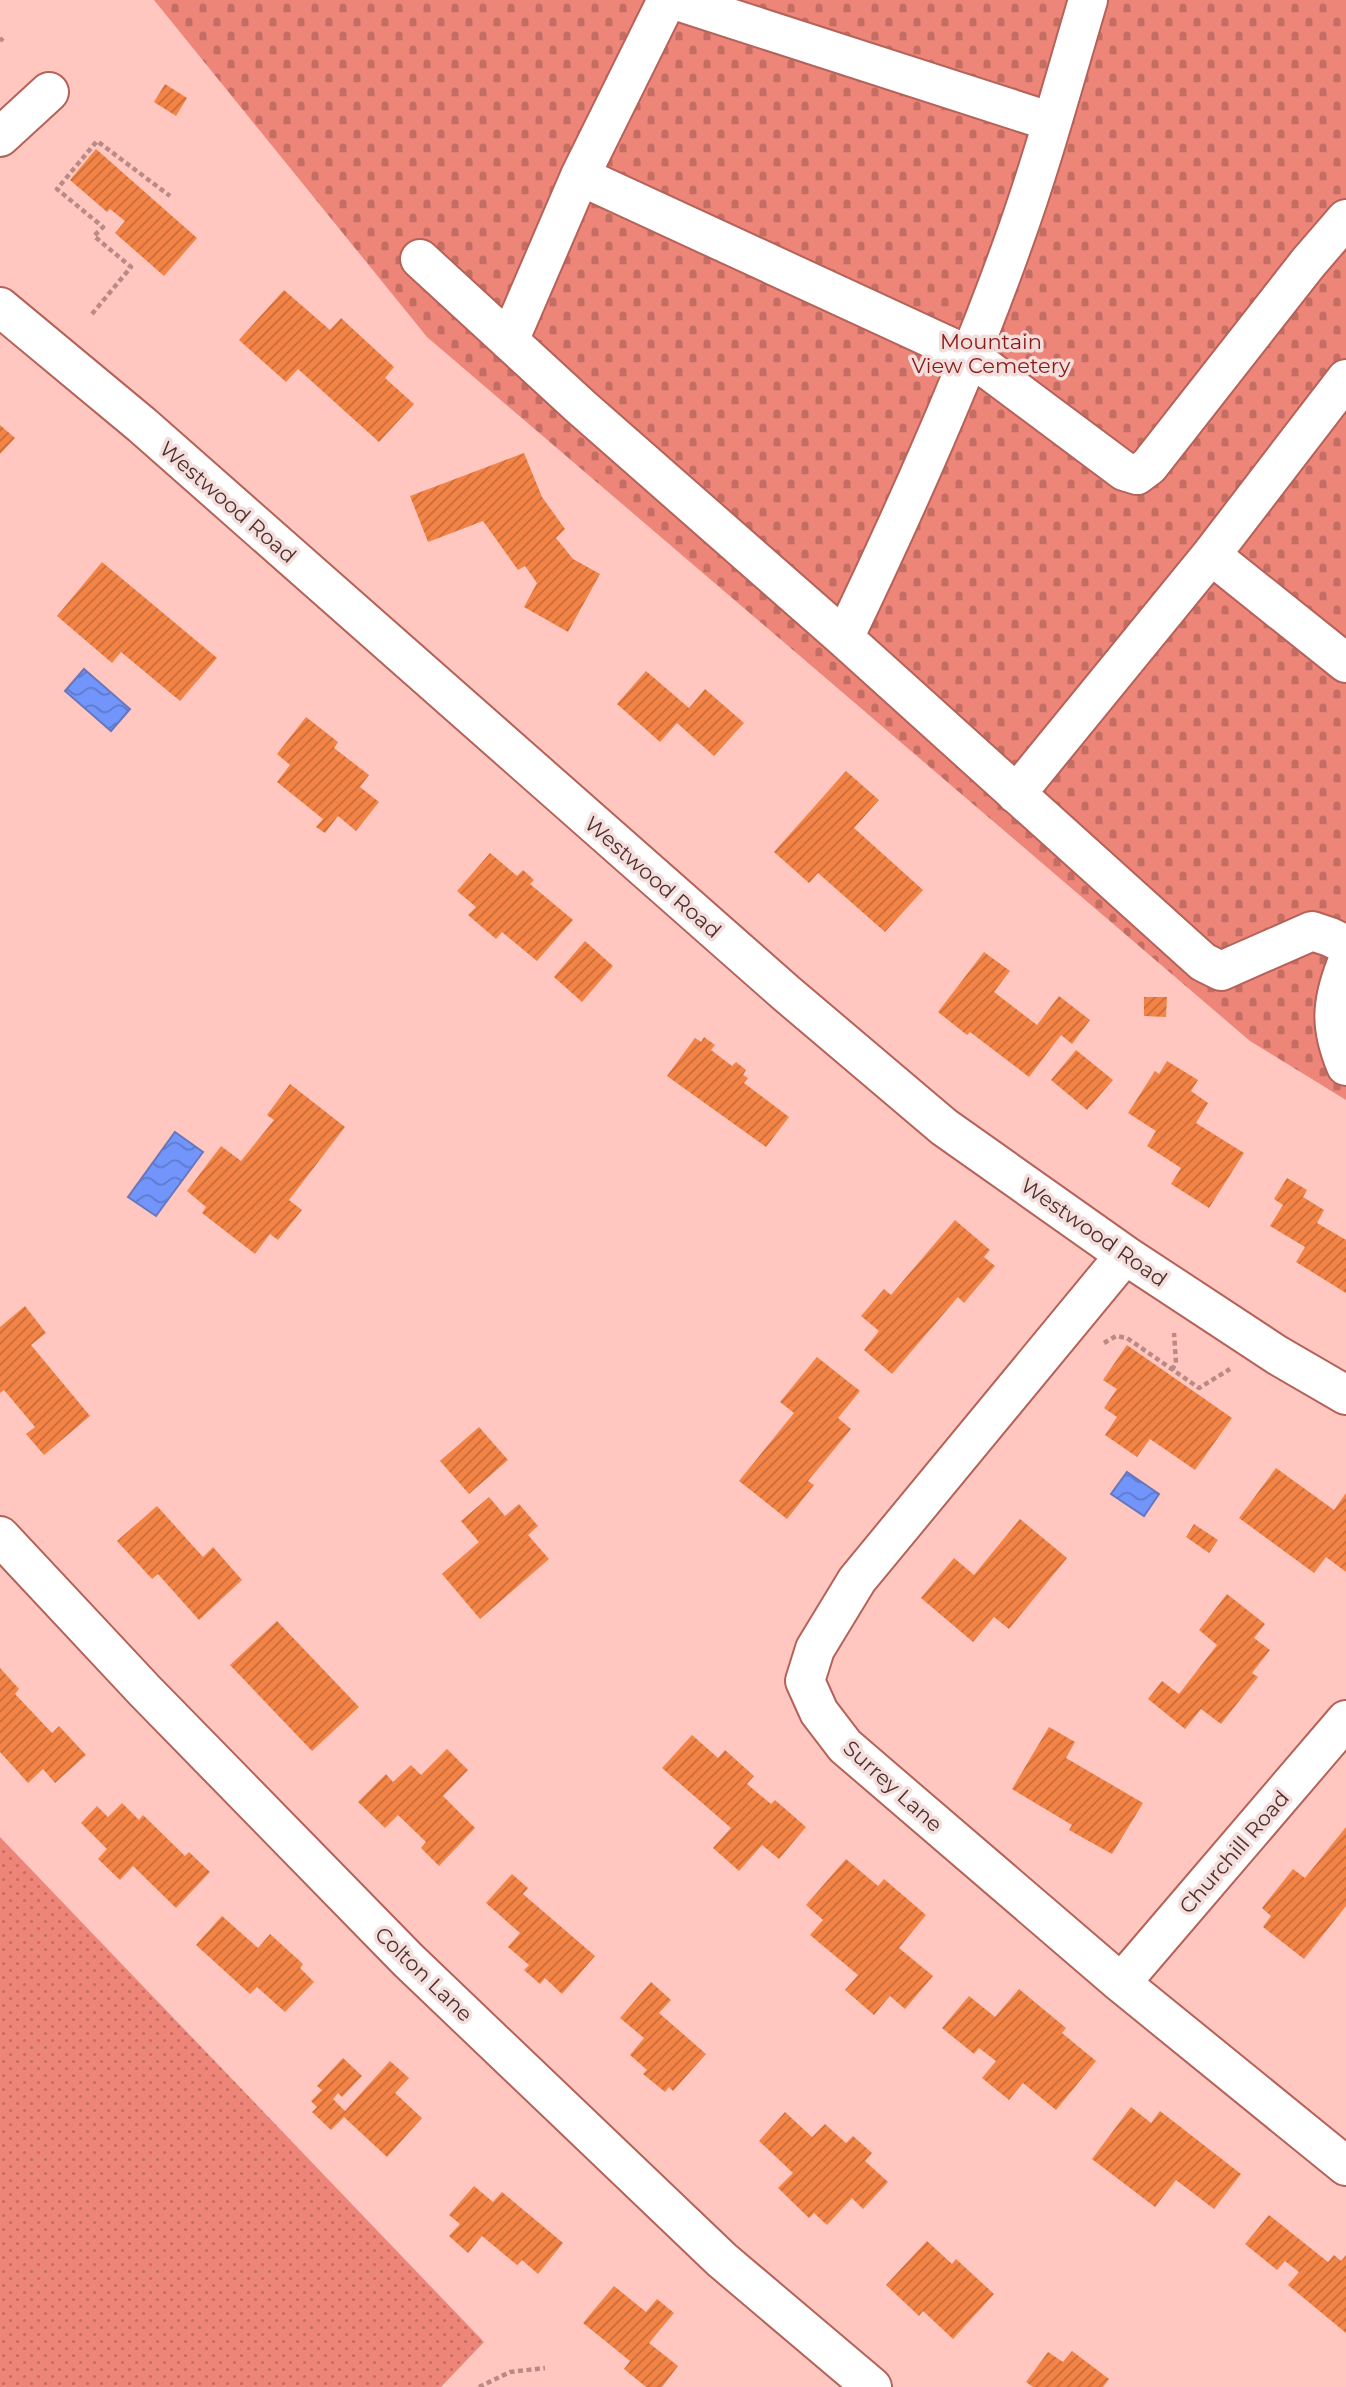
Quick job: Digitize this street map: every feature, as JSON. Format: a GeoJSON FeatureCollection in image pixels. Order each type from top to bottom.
{"type":"FeatureCollection","features":[{"type":"Feature","properties":{"kind":"street"},"geometry":{"type":"LineString","coordinates":[[509,341],[580,176],[667,0]]}},
{"type":"Feature","properties":{"kind":"street"},"geometry":{"type":"LineString","coordinates":[[674,0],[1052,122]]}},
{"type":"Feature","properties":{"kind":"street"},"geometry":{"type":"LineString","coordinates":[[844,638],[893,536],[970,356],[1013,242],[1088,0]]}},
{"type":"Feature","properties":{"kind":"street"},"geometry":{"type":"LineString","coordinates":[[0,137],[49,92]]}},
{"type":"Feature","properties":{"kind":"street"},"geometry":{"type":"LineString","coordinates":[[580,176],[970,356],[1124,471],[1137,475],[1149,466],[1308,263],[1346,219]]}},
{"type":"Feature","properties":{"kind":"street"},"geometry":{"type":"LineString","coordinates":[[420,260],[1203,962],[1221,971],[1312,931],[1346,945]]}},
{"type":"Feature","properties":{"kind":"street","name":"Westwood Road"},"geometry":{"type":"LineString","coordinates":[[0,307],[142,425],[786,993],[944,1127],[1125,1255],[1277,1355],[1346,1395]]}},
{"type":"Feature","properties":{"kind":"street"},"geometry":{"type":"LineString","coordinates":[[1016,794],[1211,555],[1346,379]]}},
{"type":"Feature","properties":{"kind":"street"},"geometry":{"type":"LineString","coordinates":[[1211,555],[1346,663]]}},
{"type":"Feature","properties":{"kind":"street"},"geometry":{"type":"LineString","coordinates":[[1346,965],[1336,991],[1334,1025],[1346,1066]]}},
{"type":"Feature","properties":{"kind":"street","name":"Surrey Lane"},"geometry":{"type":"LineString","coordinates":[[1125,1255],[857,1580],[815,1649],[806,1681],[819,1712],[845,1746],[1121,1983],[1346,2165]]}},
{"type":"Feature","properties":{"kind":"street","name":"Colton Lane"},"geometry":{"type":"LineString","coordinates":[[0,1536],[145,1692],[408,1960],[722,2260],[872,2387]]}},
{"type":"Feature","properties":{"kind":"street","name":"Churchill Road"},"geometry":{"type":"LineString","coordinates":[[1121,1983],[1346,1720]]}},
{"type":"Feature","properties":{"kind":"path"},"geometry":{"type":"LineString","coordinates":[[92,314],[131,267],[94,236],[103,227],[57,189],[97,141],[170,196]]}},
{"type":"Feature","properties":{"kind":"path"},"geometry":{"type":"LineString","coordinates":[[1100,1345],[1116,1336],[1127,1338],[1199,1388]]}},
{"type":"Feature","properties":{"kind":"path"},"geometry":{"type":"LineString","coordinates":[[479,2387],[505,2373],[545,2368]]}},
{"type":"Feature","properties":{"kind":"green space","name":"Mountain View Cemetery"},"geometry":{"type":"Polygon","coordinates":[[[154,0],[1346,0],[1346,1100],[1250,1041],[427,337],[154,0]]]}},
{"type":"Feature","properties":{"kind":"green space"},"geometry":{"type":"Polygon","coordinates":[[[0,1837],[484,2342],[441,2387],[0,2387],[0,1837]]]}},
{"type":"Feature","properties":{"kind":"water"},"geometry":{"type":"Polygon","coordinates":[[[84,669],[130,709],[111,731],[65,691],[84,669]]]}},
{"type":"Feature","properties":{"kind":"water"},"geometry":{"type":"Polygon","coordinates":[[[175,1132],[203,1152],[156,1216],[128,1197],[175,1132]]]}},
{"type":"Feature","properties":{"kind":"water"},"geometry":{"type":"Polygon","coordinates":[[[1127,1472],[1159,1494],[1144,1516],[1111,1494],[1127,1472]]]}},
{"type":"Feature","properties":{"kind":"building"},"geometry":{"type":"Polygon","coordinates":[[[165,84],[187,98],[176,116],[154,102],[165,84]]]}},
{"type":"Feature","properties":{"kind":"building"},"geometry":{"type":"Polygon","coordinates":[[[96,149],[197,238],[164,276],[115,233],[125,221],[110,209],[107,212],[70,180],[96,149]]]}},
{"type":"Feature","properties":{"kind":"building"},"geometry":{"type":"Polygon","coordinates":[[[284,290],[330,330],[341,318],[394,367],[385,378],[414,404],[379,442],[298,369],[286,382],[239,340],[284,290]]]}},
{"type":"Feature","properties":{"kind":"building"},"geometry":{"type":"Polygon","coordinates":[[[0,425],[15,438],[0,454],[0,425]]]}},
{"type":"Feature","properties":{"kind":"building"},"geometry":{"type":"Polygon","coordinates":[[[524,453],[542,497],[565,529],[556,538],[573,559],[600,574],[568,632],[524,607],[537,583],[525,566],[518,570],[483,521],[428,542],[410,496],[524,453]]]}},
{"type":"Feature","properties":{"kind":"building"},"geometry":{"type":"Polygon","coordinates":[[[102,562],[217,658],[180,701],[121,652],[112,663],[57,616],[102,562]]]}},
{"type":"Feature","properties":{"kind":"building"},"geometry":{"type":"Polygon","coordinates":[[[646,671],[689,708],[705,689],[744,723],[714,756],[677,723],[660,742],[617,704],[646,671]]]}},
{"type":"Feature","properties":{"kind":"building"},"geometry":{"type":"Polygon","coordinates":[[[306,717],[338,742],[334,748],[369,775],[360,787],[379,802],[356,831],[338,816],[325,833],[316,827],[323,819],[277,782],[290,765],[277,754],[306,717]]]}},
{"type":"Feature","properties":{"kind":"building"},"geometry":{"type":"Polygon","coordinates":[[[846,771],[879,800],[854,828],[923,890],[885,932],[818,873],[809,883],[774,852],[846,771]]]}},
{"type":"Feature","properties":{"kind":"building"},"geometry":{"type":"Polygon","coordinates":[[[490,853],[517,876],[523,870],[534,880],[530,884],[573,920],[537,961],[502,932],[496,939],[468,915],[476,907],[457,891],[490,853]]]}},
{"type":"Feature","properties":{"kind":"building"},"geometry":{"type":"Polygon","coordinates":[[[585,941],[613,966],[582,1002],[554,977],[585,941]]]}},
{"type":"Feature","properties":{"kind":"building"},"geometry":{"type":"Polygon","coordinates":[[[984,952],[1010,971],[994,992],[1037,1025],[1059,996],[1090,1020],[1072,1044],[1061,1035],[1029,1077],[970,1032],[967,1035],[938,1012],[984,952]]]}},
{"type":"Feature","properties":{"kind":"building"},"geometry":{"type":"Polygon","coordinates":[[[1144,997],[1167,997],[1166,1017],[1144,1016],[1144,997]]]}},
{"type":"Feature","properties":{"kind":"building"},"geometry":{"type":"Polygon","coordinates":[[[704,1037],[715,1045],[711,1050],[732,1066],[736,1062],[746,1070],[743,1075],[748,1078],[744,1083],[789,1117],[766,1147],[667,1076],[695,1038],[701,1042],[704,1037]]]}},
{"type":"Feature","properties":{"kind":"building"},"geometry":{"type":"Polygon","coordinates":[[[1076,1050],[1113,1080],[1087,1110],[1051,1080],[1076,1050]]]}},
{"type":"Feature","properties":{"kind":"building"},"geometry":{"type":"Polygon","coordinates":[[[1167,1061],[1198,1080],[1191,1091],[1208,1103],[1196,1123],[1244,1153],[1209,1208],[1171,1184],[1181,1168],[1147,1146],[1156,1131],[1128,1113],[1155,1071],[1159,1074],[1167,1061]]]}},
{"type":"Feature","properties":{"kind":"building"},"geometry":{"type":"Polygon","coordinates":[[[290,1084],[345,1127],[289,1200],[302,1210],[278,1240],[270,1234],[255,1254],[202,1213],[206,1207],[187,1191],[221,1146],[241,1161],[274,1120],[267,1115],[290,1084]]]}},
{"type":"Feature","properties":{"kind":"building"},"geometry":{"type":"Polygon","coordinates":[[[1287,1178],[1307,1190],[1303,1197],[1324,1210],[1317,1223],[1346,1240],[1346,1293],[1296,1262],[1305,1247],[1270,1226],[1283,1205],[1274,1199],[1287,1178]]]}},
{"type":"Feature","properties":{"kind":"building"},"geometry":{"type":"Polygon","coordinates":[[[955,1220],[990,1250],[984,1257],[995,1266],[964,1303],[958,1297],[892,1374],[864,1350],[879,1331],[861,1316],[884,1289],[891,1295],[955,1220]]]}},
{"type":"Feature","properties":{"kind":"building"},"geometry":{"type":"Polygon","coordinates":[[[25,1306],[46,1333],[31,1345],[90,1416],[44,1455],[26,1434],[35,1427],[4,1390],[0,1393],[0,1327],[25,1306]]]}},
{"type":"Feature","properties":{"kind":"building"},"geometry":{"type":"Polygon","coordinates":[[[1127,1345],[1232,1418],[1195,1470],[1150,1439],[1137,1457],[1105,1435],[1117,1417],[1104,1408],[1117,1389],[1103,1380],[1127,1345]]]}},
{"type":"Feature","properties":{"kind":"building"},"geometry":{"type":"Polygon","coordinates":[[[817,1357],[860,1391],[838,1418],[851,1429],[808,1481],[814,1485],[787,1519],[739,1481],[794,1413],[780,1402],[817,1357]]]}},
{"type":"Feature","properties":{"kind":"building"},"geometry":{"type":"Polygon","coordinates":[[[479,1427],[508,1460],[469,1494],[440,1461],[479,1427]]]}},
{"type":"Feature","properties":{"kind":"building"},"geometry":{"type":"Polygon","coordinates":[[[1276,1468],[1334,1510],[1346,1493],[1346,1572],[1326,1557],[1314,1573],[1239,1518],[1276,1468]]]}},
{"type":"Feature","properties":{"kind":"building"},"geometry":{"type":"Polygon","coordinates":[[[489,1497],[505,1516],[519,1504],[538,1526],[528,1535],[549,1559],[480,1619],[442,1574],[479,1542],[461,1521],[489,1497]]]}},
{"type":"Feature","properties":{"kind":"building"},"geometry":{"type":"Polygon","coordinates":[[[157,1506],[203,1557],[213,1547],[242,1580],[199,1620],[158,1574],[152,1579],[117,1541],[157,1506]]]}},
{"type":"Feature","properties":{"kind":"building"},"geometry":{"type":"Polygon","coordinates":[[[1020,1519],[1067,1558],[1009,1629],[994,1617],[973,1642],[921,1598],[954,1558],[974,1575],[1020,1519]]]}},
{"type":"Feature","properties":{"kind":"building"},"geometry":{"type":"Polygon","coordinates":[[[1194,1524],[1218,1540],[1209,1553],[1186,1537],[1194,1524]]]}},
{"type":"Feature","properties":{"kind":"building"},"geometry":{"type":"Polygon","coordinates":[[[1227,1594],[1265,1624],[1254,1638],[1270,1650],[1252,1673],[1258,1677],[1221,1724],[1201,1709],[1185,1729],[1148,1699],[1162,1681],[1179,1694],[1217,1645],[1199,1630],[1227,1594]]]}},
{"type":"Feature","properties":{"kind":"building"},"geometry":{"type":"Polygon","coordinates":[[[277,1621],[359,1707],[312,1751],[230,1665],[277,1621]]]}},
{"type":"Feature","properties":{"kind":"building"},"geometry":{"type":"Polygon","coordinates":[[[0,1668],[19,1689],[15,1694],[52,1733],[59,1726],[86,1755],[55,1783],[43,1769],[28,1783],[0,1752],[0,1668]]]}},
{"type":"Feature","properties":{"kind":"building"},"geometry":{"type":"Polygon","coordinates":[[[1049,1727],[1075,1742],[1066,1758],[1143,1803],[1112,1854],[1069,1830],[1072,1825],[1012,1789],[1049,1727]]]}},
{"type":"Feature","properties":{"kind":"building"},"geometry":{"type":"Polygon","coordinates":[[[692,1735],[718,1758],[725,1750],[754,1776],[747,1784],[771,1804],[775,1800],[806,1827],[779,1859],[762,1845],[739,1871],[713,1848],[731,1828],[662,1768],[692,1735]]]}},
{"type":"Feature","properties":{"kind":"building"},"geometry":{"type":"Polygon","coordinates":[[[447,1749],[468,1770],[443,1796],[475,1828],[439,1866],[421,1848],[426,1842],[398,1815],[385,1828],[358,1802],[386,1774],[393,1782],[411,1765],[421,1775],[447,1749]]]}},
{"type":"Feature","properties":{"kind":"building"},"geometry":{"type":"Polygon","coordinates":[[[122,1803],[139,1820],[143,1815],[185,1856],[189,1852],[210,1872],[176,1908],[133,1866],[120,1880],[98,1859],[107,1849],[81,1823],[97,1806],[108,1817],[122,1803]]]}},
{"type":"Feature","properties":{"kind":"building"},"geometry":{"type":"Polygon","coordinates":[[[1346,1827],[1346,1906],[1304,1959],[1263,1927],[1271,1916],[1262,1908],[1293,1869],[1305,1878],[1346,1827]]]}},
{"type":"Feature","properties":{"kind":"building"},"geometry":{"type":"Polygon","coordinates":[[[846,1859],[878,1886],[884,1879],[926,1915],[899,1948],[933,1976],[905,2009],[890,1996],[874,2015],[845,1990],[858,1975],[810,1935],[823,1920],[806,1905],[846,1859]]]}},
{"type":"Feature","properties":{"kind":"building"},"geometry":{"type":"Polygon","coordinates":[[[512,1874],[528,1888],[523,1894],[595,1956],[562,1994],[545,1978],[540,1984],[524,1970],[529,1965],[508,1947],[520,1933],[486,1903],[512,1874]]]}},
{"type":"Feature","properties":{"kind":"building"},"geometry":{"type":"Polygon","coordinates":[[[222,1916],[258,1948],[270,1934],[303,1964],[300,1968],[314,1982],[285,2012],[257,1987],[250,1994],[196,1945],[222,1916]]]}},
{"type":"Feature","properties":{"kind":"building"},"geometry":{"type":"Polygon","coordinates":[[[651,1982],[671,2000],[659,2013],[706,2054],[673,2091],[669,2087],[665,2092],[643,2074],[647,2070],[630,2055],[644,2038],[620,2018],[651,1982]]]}},
{"type":"Feature","properties":{"kind":"building"},"geometry":{"type":"Polygon","coordinates":[[[1019,1989],[1066,2028],[1062,2033],[1096,2061],[1056,2110],[1023,2083],[1009,2100],[982,2078],[996,2061],[979,2048],[974,2054],[942,2028],[969,1996],[995,2017],[1019,1989]]]}},
{"type":"Feature","properties":{"kind":"building"},"geometry":{"type":"Polygon","coordinates":[[[343,2058],[362,2076],[342,2097],[338,2093],[333,2099],[345,2111],[390,2061],[409,2078],[395,2093],[422,2118],[387,2157],[344,2117],[331,2130],[312,2112],[317,2107],[311,2101],[322,2090],[317,2086],[343,2058]]]}},
{"type":"Feature","properties":{"kind":"building"},"geometry":{"type":"Polygon","coordinates":[[[1131,2107],[1151,2123],[1160,2111],[1241,2174],[1214,2209],[1176,2180],[1155,2207],[1092,2159],[1131,2107]]]}},
{"type":"Feature","properties":{"kind":"building"},"geometry":{"type":"Polygon","coordinates":[[[785,2112],[812,2137],[825,2124],[846,2143],[853,2136],[872,2153],[865,2161],[888,2182],[863,2209],[852,2198],[827,2225],[814,2213],[809,2218],[778,2188],[793,2173],[759,2141],[785,2112]]]}},
{"type":"Feature","properties":{"kind":"building"},"geometry":{"type":"Polygon","coordinates":[[[474,2186],[493,2202],[502,2192],[563,2243],[538,2274],[522,2260],[517,2265],[482,2236],[468,2253],[449,2236],[460,2224],[449,2215],[474,2186]]]}},
{"type":"Feature","properties":{"kind":"building"},"geometry":{"type":"Polygon","coordinates":[[[1269,2215],[1328,2262],[1334,2255],[1341,2261],[1346,2255],[1346,2333],[1288,2285],[1299,2272],[1285,2261],[1277,2270],[1245,2244],[1269,2215]]]}},
{"type":"Feature","properties":{"kind":"building"},"geometry":{"type":"Polygon","coordinates":[[[927,2241],[952,2264],[956,2259],[994,2294],[953,2339],[923,2311],[919,2316],[886,2285],[927,2241]]]}},
{"type":"Feature","properties":{"kind":"building"},"geometry":{"type":"Polygon","coordinates":[[[614,2286],[646,2312],[657,2299],[674,2313],[649,2343],[678,2366],[662,2387],[646,2387],[624,2369],[630,2361],[583,2323],[614,2286]]]}},
{"type":"Feature","properties":{"kind":"building"},"geometry":{"type":"Polygon","coordinates":[[[1072,2351],[1109,2379],[1103,2387],[1033,2387],[1026,2382],[1048,2352],[1063,2362],[1072,2351]]]}}]}
